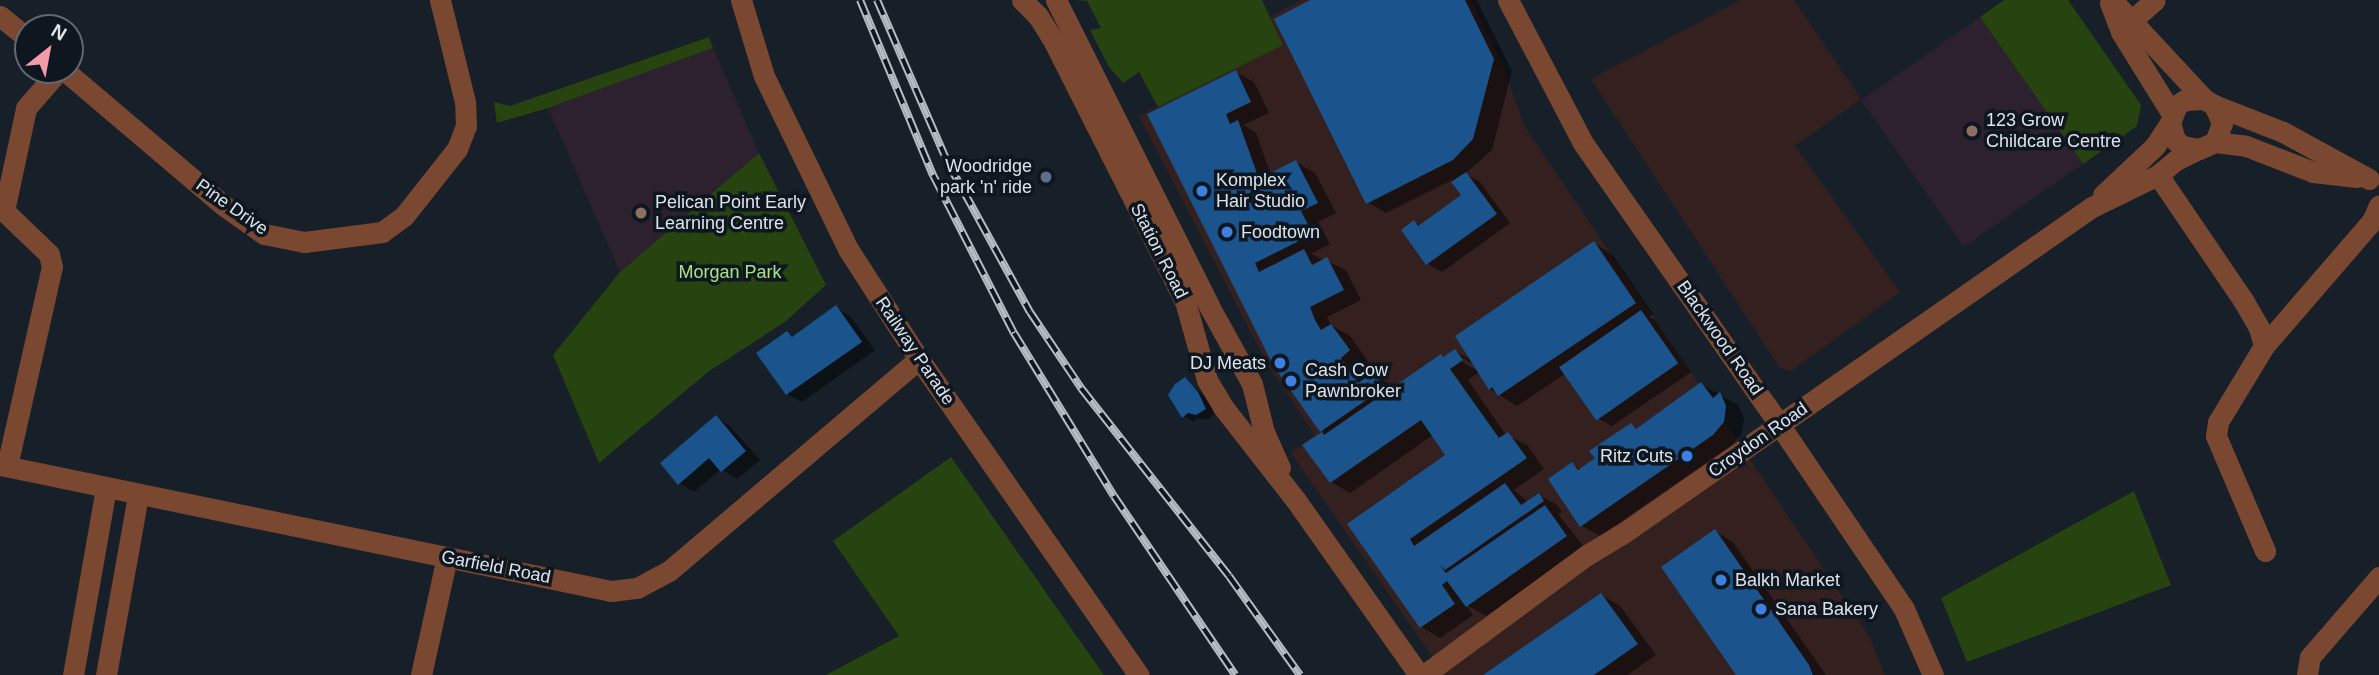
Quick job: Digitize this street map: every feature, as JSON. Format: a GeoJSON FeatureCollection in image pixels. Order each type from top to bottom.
{"type":"FeatureCollection","features":[{"type":"Feature","properties":{"kind":"street","name":"Pine Drive"},"geometry":{"type":"LineString","coordinates":[[81,84],[223,205],[264,234],[304,243],[382,232],[412,206],[457,149],[466,126],[465,102],[440,0]]}},
{"type":"Feature","properties":{"kind":"street","name":"Railway Parade"},"geometry":{"type":"LineString","coordinates":[[741,0],[764,76],[848,249],[919,359],[1139,675]]}},
{"type":"Feature","properties":{"kind":"street","name":"Station Road"},"geometry":{"type":"LineString","coordinates":[[1022,0],[1038,16],[1054,42],[1185,301],[1200,362],[1223,407],[1295,499],[1419,675]]}},
{"type":"Feature","properties":{"kind":"street","name":"Station Road"},"geometry":{"type":"LineString","coordinates":[[1056,0],[1209,306],[1252,384],[1269,446],[1295,499]]}},
{"type":"Feature","properties":{"kind":"street","name":"Blackwood Road"},"geometry":{"type":"LineString","coordinates":[[1507,0],[1583,143],[1780,425],[1904,609],[1933,675]]}},
{"type":"Feature","properties":{"kind":"street"},"geometry":{"type":"LineString","coordinates":[[2111,0],[2209,102],[2222,123],[2207,146]]}},
{"type":"Feature","properties":{"kind":"street"},"geometry":{"type":"LineString","coordinates":[[2111,0],[2121,32],[2171,118],[2175,140],[2182,146],[2246,146],[2313,172],[2374,181]]}},
{"type":"Feature","properties":{"kind":"street"},"geometry":{"type":"LineString","coordinates":[[2132,20],[2155,0]]}},
{"type":"Feature","properties":{"kind":"street"},"geometry":{"type":"LineString","coordinates":[[0,16],[14,28]]}},
{"type":"Feature","properties":{"kind":"street"},"geometry":{"type":"LineString","coordinates":[[3,466],[52,267],[49,254],[4,211],[26,108],[47,84]]}},
{"type":"Feature","properties":{"kind":"street"},"geometry":{"type":"LineString","coordinates":[[2171,118],[2185,100],[2209,102],[2283,132],[2374,181]]}},
{"type":"Feature","properties":{"kind":"street","name":"Croydon Road"},"geometry":{"type":"LineString","coordinates":[[1424,675],[1587,555],[1780,425],[2092,206],[2155,146],[2171,118]]}},
{"type":"Feature","properties":{"kind":"street","name":"Croydon Road"},"geometry":{"type":"LineString","coordinates":[[2092,206],[2158,174],[2176,159],[2207,146]]}},
{"type":"Feature","properties":{"kind":"street"},"geometry":{"type":"LineString","coordinates":[[2158,174],[2244,300],[2259,328],[2264,346]]}},
{"type":"Feature","properties":{"kind":"street"},"geometry":{"type":"LineString","coordinates":[[2265,551],[2216,436],[2218,422],[2264,346],[2372,221],[2379,205]]}},
{"type":"Feature","properties":{"kind":"street","name":"Garfield Road"},"geometry":{"type":"LineString","coordinates":[[3,466],[611,591],[638,588],[669,571],[919,359]]}},
{"type":"Feature","properties":{"kind":"street"},"geometry":{"type":"LineString","coordinates":[[1223,407],[1242,401],[1252,384]]}},
{"type":"Feature","properties":{"kind":"street"},"geometry":{"type":"LineString","coordinates":[[73,675],[106,488]]}},
{"type":"Feature","properties":{"kind":"street"},"geometry":{"type":"LineString","coordinates":[[106,675],[138,495]]}},
{"type":"Feature","properties":{"kind":"street"},"geometry":{"type":"LineString","coordinates":[[421,675],[447,557]]}},
{"type":"Feature","properties":{"kind":"street"},"geometry":{"type":"LineString","coordinates":[[2307,675],[2310,657],[2379,577]]}},
{"type":"Feature","properties":{"kind":"shaded area"},"geometry":{"type":"Polygon","coordinates":[[[1301,0],[1471,0],[1500,59],[1525,127],[1869,636],[1885,675],[1445,675],[1291,453],[1315,435],[1268,365],[1139,116],[1283,45],[1270,17],[1301,0]]]}},
{"type":"Feature","properties":{"kind":"shaded area"},"geometry":{"type":"Polygon","coordinates":[[[1741,0],[1794,0],[1861,99],[1795,146],[1900,292],[1791,371],[1780,368],[1591,79],[1741,0]]]}},
{"type":"Feature","properties":{"kind":"shaded area","name":"123 Grow Childcare Centre"},"geometry":{"type":"Polygon","coordinates":[[[1980,17],[2083,164],[1964,247],[1861,100],[1980,17]]]}},
{"type":"Feature","properties":{"kind":"shaded area","name":"Pelican Point Early Learning Centre"},"geometry":{"type":"Polygon","coordinates":[[[713,48],[759,153],[620,272],[548,108],[713,48]]]}},
{"type":"Feature","properties":{"kind":"green space"},"geometry":{"type":"Polygon","coordinates":[[[1075,0],[1262,0],[1283,45],[1158,107],[1139,72],[1123,83],[1109,67],[1090,30],[1101,28],[1087,1],[1075,0]]]}},
{"type":"Feature","properties":{"kind":"green space"},"geometry":{"type":"Polygon","coordinates":[[[2004,0],[2068,0],[2141,105],[2137,126],[2083,164],[1980,17],[2004,0]]]}},
{"type":"Feature","properties":{"kind":"green space"},"geometry":{"type":"Polygon","coordinates":[[[709,37],[713,48],[548,108],[497,123],[494,102],[510,106],[709,37]]]}},
{"type":"Feature","properties":{"kind":"green space","name":"Morgan Park"},"geometry":{"type":"Polygon","coordinates":[[[759,153],[826,285],[786,321],[708,372],[599,463],[553,355],[620,272],[759,153]]]}},
{"type":"Feature","properties":{"kind":"green space"},"geometry":{"type":"Polygon","coordinates":[[[951,457],[1104,675],[826,675],[899,636],[833,541],[951,457]]]}},
{"type":"Feature","properties":{"kind":"green space"},"geometry":{"type":"Polygon","coordinates":[[[2134,491],[2171,585],[1967,662],[1941,598],[2134,491]]]}},
{"type":"Feature","properties":{"kind":"building"},"geometry":{"type":"Polygon","coordinates":[[[1310,0],[1465,0],[1494,59],[1473,139],[1453,160],[1366,204],[1274,19],[1310,0]]]}},
{"type":"Feature","properties":{"kind":"building"},"geometry":{"type":"Polygon","coordinates":[[[1236,70],[1251,102],[1226,114],[1230,124],[1238,120],[1259,179],[1296,160],[1318,203],[1301,211],[1313,234],[1255,263],[1259,272],[1304,249],[1312,265],[1327,257],[1344,290],[1310,307],[1315,320],[1321,330],[1331,324],[1350,350],[1341,358],[1358,383],[1374,372],[1385,387],[1320,432],[1273,365],[1147,114],[1236,70]]]}},
{"type":"Feature","properties":{"kind":"building"},"geometry":{"type":"Polygon","coordinates":[[[1466,172],[1497,214],[1426,265],[1401,230],[1414,220],[1418,226],[1461,195],[1451,182],[1466,172]]]}},
{"type":"Feature","properties":{"kind":"building"},"geometry":{"type":"Polygon","coordinates":[[[1594,241],[1636,303],[1498,396],[1492,387],[1489,390],[1455,336],[1594,241]]]}},
{"type":"Feature","properties":{"kind":"building"},"geometry":{"type":"Polygon","coordinates":[[[836,305],[862,342],[786,395],[756,353],[787,331],[792,337],[836,305]]]}},
{"type":"Feature","properties":{"kind":"building"},"geometry":{"type":"Polygon","coordinates":[[[1641,310],[1678,363],[1596,421],[1559,367],[1641,310]]]}},
{"type":"Feature","properties":{"kind":"building"},"geometry":{"type":"Polygon","coordinates":[[[1455,349],[1463,360],[1450,369],[1499,438],[1508,432],[1527,458],[1410,539],[1414,546],[1505,483],[1521,505],[1539,493],[1544,501],[1445,570],[1439,564],[1446,573],[1545,505],[1567,536],[1466,607],[1447,581],[1442,585],[1455,604],[1420,628],[1347,524],[1445,455],[1421,420],[1330,483],[1302,445],[1322,432],[1324,435],[1441,354],[1443,357],[1455,349]]]}},
{"type":"Feature","properties":{"kind":"building"},"geometry":{"type":"Polygon","coordinates":[[[1185,377],[1198,392],[1206,409],[1196,415],[1188,413],[1182,418],[1168,395],[1175,384],[1185,377]]]}},
{"type":"Feature","properties":{"kind":"building"},"geometry":{"type":"Polygon","coordinates":[[[1701,382],[1713,398],[1720,392],[1726,406],[1724,422],[1713,435],[1580,527],[1548,479],[1572,462],[1578,470],[1595,458],[1589,451],[1631,423],[1636,429],[1701,382]]]}},
{"type":"Feature","properties":{"kind":"building"},"geometry":{"type":"Polygon","coordinates":[[[716,415],[746,451],[721,472],[709,458],[678,485],[660,463],[716,415]]]}},
{"type":"Feature","properties":{"kind":"building"},"geometry":{"type":"Polygon","coordinates":[[[1715,529],[1809,665],[1813,675],[1736,675],[1661,567],[1715,529]]]}},
{"type":"Feature","properties":{"kind":"building"},"geometry":{"type":"Polygon","coordinates":[[[1601,593],[1638,644],[1594,675],[1483,675],[1601,593]]]}},
{"type":"Feature","properties":{"kind":"railway"},"geometry":{"type":"LineString","coordinates":[[860,0],[933,175],[1014,333],[1114,496],[1235,675]]}},
{"type":"Feature","properties":{"kind":"railway"},"geometry":{"type":"LineString","coordinates":[[877,0],[948,163],[1030,312],[1081,388],[1229,576],[1300,675]]}},
{"type":"Feature","properties":{"kind":"place","name":"123 Grow Childcare Centre"},"geometry":{"type":"Point","coordinates":[1972,131]}},
{"type":"Feature","properties":{"kind":"place","name":"Woodridge park 'n' ride"},"geometry":{"type":"Point","coordinates":[1046,177]}},
{"type":"Feature","properties":{"kind":"place","name":"Komplex Hair Studio"},"geometry":{"type":"Point","coordinates":[1202,191]}},
{"type":"Feature","properties":{"kind":"place","name":"Pelican Point Early Learning Centre"},"geometry":{"type":"Point","coordinates":[641,213]}},
{"type":"Feature","properties":{"kind":"place","name":"Foodtown"},"geometry":{"type":"Point","coordinates":[1227,232]}},
{"type":"Feature","properties":{"kind":"place","name":"DJ Meats"},"geometry":{"type":"Point","coordinates":[1280,363]}},
{"type":"Feature","properties":{"kind":"place","name":"Cash Cow Pawnbroker"},"geometry":{"type":"Point","coordinates":[1291,381]}},
{"type":"Feature","properties":{"kind":"place","name":"Ritz Cuts"},"geometry":{"type":"Point","coordinates":[1687,456]}},
{"type":"Feature","properties":{"kind":"place","name":"Balkh Market"},"geometry":{"type":"Point","coordinates":[1721,580]}},
{"type":"Feature","properties":{"kind":"place","name":"Sana Bakery"},"geometry":{"type":"Point","coordinates":[1761,609]}}]}
